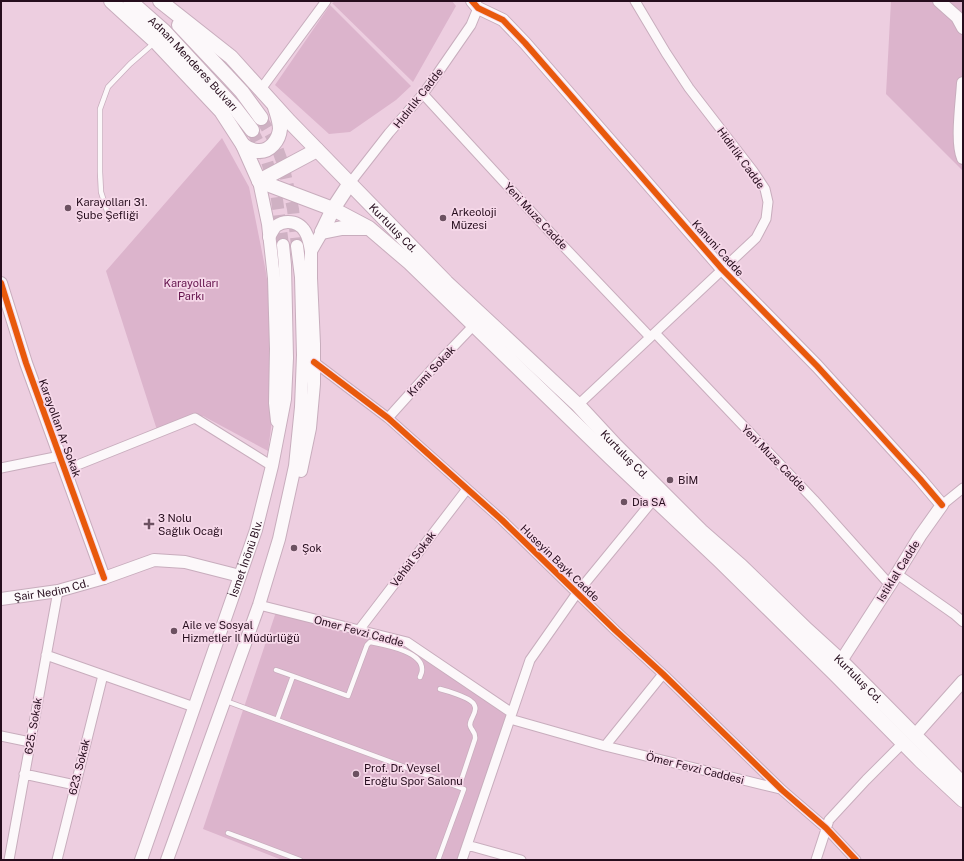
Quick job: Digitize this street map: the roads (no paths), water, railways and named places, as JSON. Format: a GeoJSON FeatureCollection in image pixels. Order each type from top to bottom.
{"type":"FeatureCollection","features":[{"type":"Feature","properties":{"kind":"main road"},"geometry":{"type":"LineString","coordinates":[[111,1],[156,42],[221,112],[243,145],[259,181],[268,224],[274,278],[276,349],[275,403],[278,436]]}},
{"type":"Feature","properties":{"kind":"main road","name":"Adnan Menderes Bulvarı"},"geometry":{"type":"LineString","coordinates":[[130,1],[164,31],[235,108],[252,130]]}},
{"type":"Feature","properties":{"kind":"main road","name":"Adnan Menderes Bulvarı"},"geometry":{"type":"LineString","coordinates":[[156,1],[242,92],[260,118]]}},
{"type":"Feature","properties":{"kind":"main road","name":"Kurtuluş Cd."},"geometry":{"type":"LineString","coordinates":[[160,1],[231,57],[289,121],[446,282],[578,405],[616,446],[685,515],[841,661],[963,800]]}},
{"type":"Feature","properties":{"kind":"main road"},"geometry":{"type":"LineString","coordinates":[[939,1],[957,17],[963,28]]}},
{"type":"Feature","properties":{"kind":"main road","name":"Kanuni Cadde"},"geometry":{"type":"LineString","coordinates":[[475,4],[503,20],[525,43],[722,269],[817,366],[942,505]]}},
{"type":"Feature","properties":{"kind":"main road"},"geometry":{"type":"LineString","coordinates":[[963,83],[959,137],[961,155],[963,158]]}},
{"type":"Feature","properties":{"kind":"main road"},"geometry":{"type":"LineString","coordinates":[[243,145],[257,151],[270,148],[275,143],[280,130],[274,105]]}},
{"type":"Feature","properties":{"kind":"main road"},"geometry":{"type":"LineString","coordinates":[[259,181],[317,150]]}},
{"type":"Feature","properties":{"kind":"main road","name":"Kurtuluş Cd."},"geometry":{"type":"LineString","coordinates":[[259,181],[333,209],[369,228],[410,263],[610,457],[720,561],[835,674],[963,784]]}},
{"type":"Feature","properties":{"kind":"main road"},"geometry":{"type":"LineString","coordinates":[[311,251],[333,209],[350,183]]}},
{"type":"Feature","properties":{"kind":"main road"},"geometry":{"type":"LineString","coordinates":[[167,860],[259,605],[279,539],[298,489],[310,428],[314,384],[314,344],[311,251],[309,237],[302,226],[292,222],[283,222],[276,226],[269,237]]}},
{"type":"Feature","properties":{"kind":"main road"},"geometry":{"type":"LineString","coordinates":[[322,232],[342,228],[369,228]]}},
{"type":"Feature","properties":{"kind":"main road","name":"İsmet İnönü Blv."},"geometry":{"type":"LineString","coordinates":[[141,860],[256,530],[272,466],[285,399],[287,358],[285,265],[283,245]]}},
{"type":"Feature","properties":{"kind":"main road"},"geometry":{"type":"LineString","coordinates":[[279,539],[295,466],[301,407],[303,355],[301,277],[298,246]]}},
{"type":"Feature","properties":{"kind":"main road","name":"Karayollan Ar Sokak"},"geometry":{"type":"LineString","coordinates":[[2,285],[26,363],[104,578]]}},
{"type":"Feature","properties":{"kind":"main road","name":"Istiklal Cadde"},"geometry":{"type":"LineString","coordinates":[[841,661],[920,536],[942,505]]}},
{"type":"Feature","properties":{"kind":"main road","name":"Şair Nedim Cd."},"geometry":{"type":"LineString","coordinates":[[1,599],[58,592],[104,578],[154,560],[185,562],[240,576]]}},
{"type":"Feature","properties":{"kind":"main road"},"geometry":{"type":"LineString","coordinates":[[909,739],[963,681]]}},
{"type":"Feature","properties":{"kind":"street"},"geometry":{"type":"LineString","coordinates":[[260,89],[326,1]]}},
{"type":"Feature","properties":{"kind":"street","name":"Hidirlik Cadde"},"geometry":{"type":"LineString","coordinates":[[578,405],[756,238],[766,219],[768,202],[765,189],[753,171],[689,88],[635,1]]}},
{"type":"Feature","properties":{"kind":"street","name":"Hıdırlık Cadde"},"geometry":{"type":"LineString","coordinates":[[350,183],[389,133],[423,94],[471,24],[475,4]]}},
{"type":"Feature","properties":{"kind":"street","name":"Yeni Muze Cadde"},"geometry":{"type":"LineString","coordinates":[[423,94],[549,231],[814,500],[890,585]]}},
{"type":"Feature","properties":{"kind":"street","name":"Krami Sokak"},"geometry":{"type":"LineString","coordinates":[[388,418],[474,325]]}},
{"type":"Feature","properties":{"kind":"street","name":"Huseyin Bayk Cadde"},"geometry":{"type":"LineString","coordinates":[[314,362],[388,418],[502,520],[782,790]]}},
{"type":"Feature","properties":{"kind":"street"},"geometry":{"type":"LineString","coordinates":[[65,470],[195,418],[272,466]]}},
{"type":"Feature","properties":{"kind":"street"},"geometry":{"type":"LineString","coordinates":[[1,468],[60,456]]}},
{"type":"Feature","properties":{"kind":"street","name":"Istiklal Cadde"},"geometry":{"type":"LineString","coordinates":[[942,505],[963,488]]}},
{"type":"Feature","properties":{"kind":"street","name":"Vehbil Sokak"},"geometry":{"type":"LineString","coordinates":[[359,630],[467,489]]}},
{"type":"Feature","properties":{"kind":"street"},"geometry":{"type":"LineString","coordinates":[[462,860],[530,660],[578,593],[619,540],[654,499]]}},
{"type":"Feature","properties":{"kind":"street"},"geometry":{"type":"LineString","coordinates":[[897,574],[963,622]]}},
{"type":"Feature","properties":{"kind":"street","name":"625. Sokak"},"geometry":{"type":"LineString","coordinates":[[9,860],[58,592]]}},
{"type":"Feature","properties":{"kind":"street","name":"Omer Fevzi Cadde"},"geometry":{"type":"LineString","coordinates":[[259,605],[407,642],[511,716]]}},
{"type":"Feature","properties":{"kind":"street"},"geometry":{"type":"LineString","coordinates":[[46,655],[103,674],[194,708]]}},
{"type":"Feature","properties":{"kind":"street","name":"623. Sokak"},"geometry":{"type":"LineString","coordinates":[[57,860],[103,674]]}},
{"type":"Feature","properties":{"kind":"street"},"geometry":{"type":"LineString","coordinates":[[604,746],[663,674]]}},
{"type":"Feature","properties":{"kind":"street","name":"Ömer Fevzi Caddesi"},"geometry":{"type":"LineString","coordinates":[[511,716],[604,746],[782,790],[826,828],[856,860]]}},
{"type":"Feature","properties":{"kind":"street"},"geometry":{"type":"LineString","coordinates":[[1,736],[30,742]]}},
{"type":"Feature","properties":{"kind":"street"},"geometry":{"type":"LineString","coordinates":[[816,860],[829,820],[866,780],[909,739]]}},
{"type":"Feature","properties":{"kind":"street"},"geometry":{"type":"LineString","coordinates":[[24,774],[75,785]]}},
{"type":"Feature","properties":{"kind":"street"},"geometry":{"type":"LineString","coordinates":[[467,845],[521,860]]}},
{"type":"Feature","properties":{"kind":"lane"},"geometry":{"type":"LineString","coordinates":[[108,214],[101,192],[100,109],[108,87],[130,64],[156,42]]}},
{"type":"Feature","properties":{"kind":"lane"},"geometry":{"type":"LineString","coordinates":[[276,670],[348,696],[367,645],[370,642],[408,652],[419,662],[422,670],[420,676]]}},
{"type":"Feature","properties":{"kind":"lane"},"geometry":{"type":"LineString","coordinates":[[277,720],[293,676]]}},
{"type":"Feature","properties":{"kind":"lane"},"geometry":{"type":"LineString","coordinates":[[440,689],[472,701],[476,710],[470,722],[470,726],[476,734],[475,739],[459,787]]}},
{"type":"Feature","properties":{"kind":"lane"},"geometry":{"type":"LineString","coordinates":[[224,701],[464,789],[438,860]]}},
{"type":"Feature","properties":{"kind":"lane"},"geometry":{"type":"LineString","coordinates":[[228,833],[300,860]]}},
{"type":"Feature","properties":{"kind":"tunnel"},"geometry":{"type":"LineString","coordinates":[[261,118],[275,142],[283,164],[293,209],[297,246]]}},
{"type":"Feature","properties":{"kind":"tunnel"},"geometry":{"type":"LineString","coordinates":[[252,130],[266,158],[276,192],[283,245]]}},
{"type":"Feature","properties":{"kind":"place","name":"Karayolları 31. Şube Şefliği"},"geometry":{"type":"Point","coordinates":[68,208]}},
{"type":"Feature","properties":{"kind":"place","name":"Arkeoloji Müzesi"},"geometry":{"type":"Point","coordinates":[443,218]}},
{"type":"Feature","properties":{"kind":"place","name":"BİM"},"geometry":{"type":"Point","coordinates":[670,480]}},
{"type":"Feature","properties":{"kind":"place","name":"Dia SA"},"geometry":{"type":"Point","coordinates":[624,502]}},
{"type":"Feature","properties":{"kind":"place","name":"3 Nolu Sağlık Ocağı"},"geometry":{"type":"Point","coordinates":[149,524]}},
{"type":"Feature","properties":{"kind":"place","name":"Şok"},"geometry":{"type":"Point","coordinates":[294,548]}},
{"type":"Feature","properties":{"kind":"place","name":"Aile ve Sosyal Hizmetler İl Müdürlüğü"},"geometry":{"type":"Point","coordinates":[174,631]}},
{"type":"Feature","properties":{"kind":"place","name":"Prof. Dr. Veysel Eroğlu Spor Salonu"},"geometry":{"type":"Point","coordinates":[356,774]}},
{"type":"Feature","properties":{"kind":"park label","name":"Karayolları Parkı"},"geometry":{"type":"Point","coordinates":[191,289]}}]}
